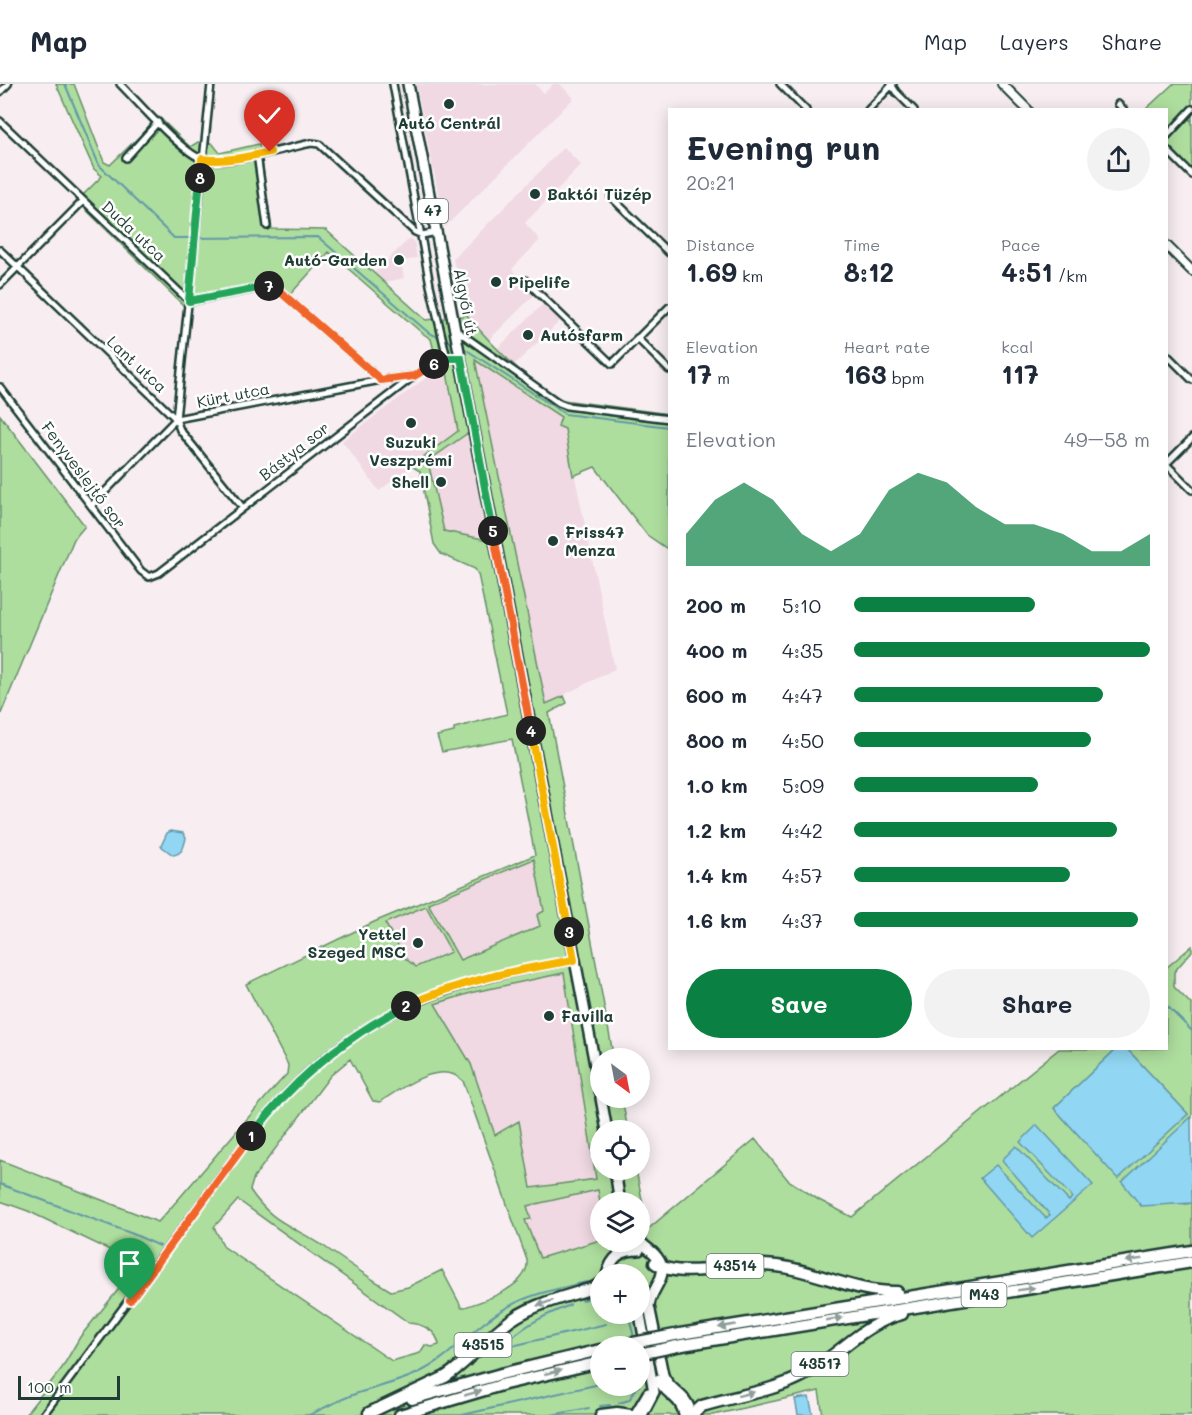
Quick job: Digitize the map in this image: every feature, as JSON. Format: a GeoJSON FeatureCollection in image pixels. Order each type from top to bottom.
{"type":"FeatureCollection","features":[{"type":"Feature","properties":{"kind":"highway","name":"M43"},"geometry":{"type":"LineString","coordinates":[[650,1350],[681,1340],[957,1288],[1192,1251]]}},
{"type":"Feature","properties":{"kind":"highway","name":"M43"},"geometry":{"type":"LineString","coordinates":[[650,1343],[942,1302],[1192,1262]]}},
{"type":"Feature","properties":{"kind":"highway","name":"43514"},"geometry":{"type":"LineString","coordinates":[[659,1266],[677,1272],[777,1265],[866,1290],[905,1292],[957,1288]]}},
{"type":"Feature","properties":{"kind":"highway","name":"43515"},"geometry":{"type":"LineString","coordinates":[[366,1414],[445,1377],[514,1318],[532,1308],[590,1289]]}},
{"type":"Feature","properties":{"kind":"highway","name":"43517"},"geometry":{"type":"LineString","coordinates":[[692,1415],[702,1406],[793,1380],[814,1369],[876,1324],[942,1302]]}},
{"type":"Feature","properties":{"kind":"highway"},"geometry":{"type":"LineString","coordinates":[[366,1414],[501,1374],[590,1352]]}},
{"type":"Feature","properties":{"kind":"highway"},"geometry":{"type":"LineString","coordinates":[[400,1415],[505,1384],[590,1364]]}},
{"type":"Feature","properties":{"kind":"highway"},"geometry":{"type":"LineString","coordinates":[[601,1415],[617,1413],[631,1415]]}},
{"type":"Feature","properties":{"kind":"main road","name":"Algyői út"},"geometry":{"type":"LineString","coordinates":[[408,84],[591,1048]]}},
{"type":"Feature","properties":{"kind":"main road"},"geometry":{"type":"LineString","coordinates":[[650,1252],[656,1256],[662,1278],[649,1302],[661,1368],[666,1383],[685,1398],[692,1415]]}},
{"type":"Feature","properties":{"kind":"main road"},"geometry":{"type":"LineString","coordinates":[[659,1266],[654,1281],[645,1293],[647,1322],[659,1382],[664,1390],[679,1402],[684,1415]]}},
{"type":"Feature","properties":{"kind":"main road"},"geometry":{"type":"LineString","coordinates":[[635,1415],[649,1388],[638,1324]]}},
{"type":"Feature","properties":{"kind":"main road"},"geometry":{"type":"LineString","coordinates":[[642,1324],[654,1387],[652,1398],[642,1415]]}},
{"type":"Feature","properties":{"kind":"street"},"geometry":{"type":"LineString","coordinates":[[0,92],[8,84]]}},
{"type":"Feature","properties":{"kind":"street"},"geometry":{"type":"LineString","coordinates":[[120,84],[178,142],[202,159],[216,161],[319,144],[416,232],[422,235],[437,232]]}},
{"type":"Feature","properties":{"kind":"street"},"geometry":{"type":"LineString","coordinates":[[176,419],[211,84]]}},
{"type":"Feature","properties":{"kind":"street","name":"Algyői út"},"geometry":{"type":"LineString","coordinates":[[393,84],[430,285],[447,358]]}},
{"type":"Feature","properties":{"kind":"street"},"geometry":{"type":"LineString","coordinates":[[780,84],[804,108]]}},
{"type":"Feature","properties":{"kind":"street"},"geometry":{"type":"LineString","coordinates":[[870,108],[892,84],[896,92],[912,108]]}},
{"type":"Feature","properties":{"kind":"street"},"geometry":{"type":"LineString","coordinates":[[1002,84],[1026,108]]}},
{"type":"Feature","properties":{"kind":"street"},"geometry":{"type":"LineString","coordinates":[[1118,104],[1122,108]]}},
{"type":"Feature","properties":{"kind":"street"},"geometry":{"type":"LineString","coordinates":[[1168,135],[1192,109]]}},
{"type":"Feature","properties":{"kind":"street","name":"Duda utca"},"geometry":{"type":"LineString","coordinates":[[0,122],[189,301]]}},
{"type":"Feature","properties":{"kind":"street"},"geometry":{"type":"LineString","coordinates":[[126,158],[158,122]]}},
{"type":"Feature","properties":{"kind":"street"},"geometry":{"type":"LineString","coordinates":[[1168,151],[1192,174]]}},
{"type":"Feature","properties":{"kind":"street"},"geometry":{"type":"LineString","coordinates":[[257,154],[267,226]]}},
{"type":"Feature","properties":{"kind":"street"},"geometry":{"type":"LineString","coordinates":[[611,196],[668,252]]}},
{"type":"Feature","properties":{"kind":"street"},"geometry":{"type":"LineString","coordinates":[[0,285],[83,201]]}},
{"type":"Feature","properties":{"kind":"street"},"geometry":{"type":"LineString","coordinates":[[408,225],[419,218]]}},
{"type":"Feature","properties":{"kind":"street"},"geometry":{"type":"LineString","coordinates":[[1168,247],[1192,271]]}},
{"type":"Feature","properties":{"kind":"street","name":"Lant utca"},"geometry":{"type":"LineString","coordinates":[[0,250],[176,419],[180,430],[243,508]]}},
{"type":"Feature","properties":{"kind":"street"},"geometry":{"type":"LineString","coordinates":[[525,280],[612,364],[668,308]]}},
{"type":"Feature","properties":{"kind":"street"},"geometry":{"type":"LineString","coordinates":[[189,301],[270,286],[277,289],[394,391]]}},
{"type":"Feature","properties":{"kind":"street"},"geometry":{"type":"LineString","coordinates":[[456,334],[567,406],[668,419]]}},
{"type":"Feature","properties":{"kind":"street"},"geometry":{"type":"LineString","coordinates":[[637,338],[668,369]]}},
{"type":"Feature","properties":{"kind":"street","name":"Bástya sor"},"geometry":{"type":"LineString","coordinates":[[149,577],[159,573],[414,376],[447,358],[461,356]]}},
{"type":"Feature","properties":{"kind":"street"},"geometry":{"type":"LineString","coordinates":[[1168,356],[1192,380]]}},
{"type":"Feature","properties":{"kind":"street","name":"Kürt utca"},"geometry":{"type":"LineString","coordinates":[[91,506],[176,419],[414,376]]}},
{"type":"Feature","properties":{"kind":"street","name":"Fenyveslejtő sor"},"geometry":{"type":"LineString","coordinates":[[0,387],[141,571],[149,577]]}},
{"type":"Feature","properties":{"kind":"street"},"geometry":{"type":"LineString","coordinates":[[1168,462],[1192,438]]}},
{"type":"Feature","properties":{"kind":"street"},"geometry":{"type":"LineString","coordinates":[[1168,466],[1192,490]]}},
{"type":"Feature","properties":{"kind":"street"},"geometry":{"type":"LineString","coordinates":[[43,1415],[259,1125],[295,1084],[323,1059],[373,1024],[426,997],[508,972],[574,960]]}},
{"type":"Feature","properties":{"kind":"shaded area"},"geometry":{"type":"Polygon","coordinates":[[[416,84],[535,84],[544,93],[553,84],[560,84],[574,98],[445,227],[416,84]]]}},
{"type":"Feature","properties":{"kind":"shaded area"},"geometry":{"type":"Polygon","coordinates":[[[564,147],[581,165],[525,223],[540,240],[512,269],[536,293],[488,341],[466,315],[463,316],[459,290],[466,283],[456,272],[453,259],[564,147]]]}},
{"type":"Feature","properties":{"kind":"shaded area","name":"Autó-Garden"},"geometry":{"type":"Polygon","coordinates":[[[410,238],[414,241],[417,258],[401,262],[404,278],[383,283],[373,274],[410,238]]]}},
{"type":"Feature","properties":{"kind":"shaded area","name":"Autósfarm"},"geometry":{"type":"Polygon","coordinates":[[[543,304],[560,321],[514,365],[497,349],[543,304]]]}},
{"type":"Feature","properties":{"kind":"shaded area"},"geometry":{"type":"Polygon","coordinates":[[[475,359],[561,417],[558,426],[565,429],[615,669],[546,704],[475,359]]]}},
{"type":"Feature","properties":{"kind":"shaded area","name":"Suzuki Veszprémi"},"geometry":{"type":"Polygon","coordinates":[[[446,367],[458,431],[379,491],[342,441],[439,368],[446,367]]]}},
{"type":"Feature","properties":{"kind":"shaded area"},"geometry":{"type":"Polygon","coordinates":[[[469,433],[489,540],[444,531],[429,467],[431,459],[469,433]]]}},
{"type":"Feature","properties":{"kind":"shaded area"},"geometry":{"type":"Polygon","coordinates":[[[535,858],[544,911],[540,926],[460,960],[428,903],[535,858]]]}},
{"type":"Feature","properties":{"kind":"shaded area"},"geometry":{"type":"Polygon","coordinates":[[[426,905],[451,952],[416,967],[406,959],[385,923],[426,905]]]}},
{"type":"Feature","properties":{"kind":"shaded area"},"geometry":{"type":"Polygon","coordinates":[[[564,973],[590,1135],[590,1180],[531,1188],[519,1122],[495,1136],[471,1064],[435,1004],[473,992],[564,973]]]}},
{"type":"Feature","properties":{"kind":"shaded area"},"geometry":{"type":"Polygon","coordinates":[[[598,1190],[598,1192],[590,1192],[590,1243],[540,1258],[525,1220],[531,1219],[527,1206],[598,1190]]]}},
{"type":"Feature","properties":{"kind":"green space"},"geometry":{"type":"Polygon","coordinates":[[[56,84],[74,84],[104,162],[110,165],[159,117],[190,147],[198,142],[212,143],[220,153],[259,144],[272,229],[326,230],[426,320],[466,314],[510,362],[536,383],[563,400],[668,414],[668,549],[647,535],[595,467],[573,476],[565,429],[558,426],[561,417],[475,360],[546,704],[564,696],[567,703],[549,713],[612,1048],[590,1048],[590,1108],[624,1108],[626,1120],[590,1120],[590,1140],[564,973],[474,992],[435,1004],[471,1064],[495,1135],[519,1121],[531,1188],[590,1180],[638,1180],[640,1192],[598,1192],[598,1190],[527,1206],[531,1219],[525,1220],[540,1258],[590,1243],[590,1252],[650,1252],[650,1227],[755,1139],[788,1180],[852,1217],[1058,1050],[1115,1050],[1054,1108],[1118,1178],[1188,1114],[1128,1050],[1168,1050],[1168,966],[1192,946],[1192,951],[1174,972],[1174,987],[1192,1005],[1192,1118],[1122,1182],[1131,1192],[1186,1204],[1192,1203],[1192,1415],[823,1415],[819,1391],[713,1415],[25,1415],[62,1368],[80,1337],[139,1264],[28,1211],[0,1201],[0,1160],[158,1222],[287,1074],[288,1065],[246,984],[374,922],[535,855],[512,739],[442,752],[437,736],[454,732],[454,728],[507,714],[478,574],[475,569],[441,554],[434,544],[420,471],[411,466],[458,431],[446,367],[439,368],[426,363],[435,355],[431,339],[329,252],[285,300],[273,290],[185,307],[77,201],[102,176],[94,169],[56,84]],[[468,433],[431,459],[429,466],[444,531],[488,540],[468,433]],[[534,859],[428,903],[460,960],[540,926],[537,915],[544,911],[534,859]],[[426,906],[385,923],[406,959],[416,967],[451,952],[426,906]],[[350,1059],[330,1076],[254,1177],[250,1190],[274,1217],[322,1245],[391,1291],[408,1287],[442,1270],[462,1308],[503,1292],[521,1278],[526,1270],[527,1260],[463,1081],[454,1075],[432,1074],[409,1084],[380,1102],[373,1101],[350,1059]],[[238,1200],[214,1227],[224,1247],[392,1361],[420,1353],[425,1345],[432,1347],[439,1345],[435,1335],[428,1329],[409,1323],[238,1200]]]}},
{"type":"Feature","properties":{"kind":"green space"},"geometry":{"type":"Polygon","coordinates":[[[1173,84],[1192,84],[1192,121],[1186,116],[1192,122],[1192,175],[1168,151],[1168,108],[1147,108],[1173,84]]]}},
{"type":"Feature","properties":{"kind":"green space"},"geometry":{"type":"Polygon","coordinates":[[[0,415],[85,526],[74,539],[0,716],[0,415]]]}},
{"type":"Feature","properties":{"kind":"water"},"geometry":{"type":"Polygon","coordinates":[[[171,831],[183,833],[186,838],[181,851],[173,855],[161,846],[167,833],[171,831]]]}},
{"type":"Feature","properties":{"kind":"water"},"geometry":{"type":"Polygon","coordinates":[[[1115,1050],[1128,1050],[1188,1114],[1118,1179],[1054,1108],[1115,1050]]]}},
{"type":"Feature","properties":{"kind":"water"},"geometry":{"type":"Polygon","coordinates":[[[1191,1117],[1192,1203],[1141,1206],[1122,1182],[1191,1117]]]}},
{"type":"Feature","properties":{"kind":"water"},"geometry":{"type":"Polygon","coordinates":[[[1037,1125],[1093,1185],[1032,1238],[980,1178],[996,1165],[1046,1218],[1050,1215],[1002,1160],[1016,1146],[1069,1201],[1072,1197],[1020,1142],[1037,1125]]]}},
{"type":"Feature","properties":{"kind":"water"},"geometry":{"type":"Polygon","coordinates":[[[809,1397],[813,1415],[798,1415],[795,1399],[809,1397]]]}},
{"type":"Feature","properties":{"kind":"waterway"},"geometry":{"type":"LineString","coordinates":[[65,84],[99,165],[174,238],[318,237],[429,333],[453,343]]}},
{"type":"Feature","properties":{"kind":"waterway"},"geometry":{"type":"LineString","coordinates":[[462,347],[565,414],[668,427]]}},
{"type":"Feature","properties":{"kind":"waterway"},"geometry":{"type":"LineString","coordinates":[[1168,1007],[1192,1031]]}},
{"type":"Feature","properties":{"kind":"waterway"},"geometry":{"type":"LineString","coordinates":[[0,1184],[160,1246]]}},
{"type":"Feature","properties":{"kind":"waterway"},"geometry":{"type":"LineString","coordinates":[[309,1415],[355,1394],[420,1372],[443,1357],[496,1314],[517,1302],[586,1282]]}},
{"type":"Feature","properties":{"kind":"waterway"},"geometry":{"type":"LineString","coordinates":[[582,1300],[590,1298]]}},
{"type":"Feature","properties":{"kind":"waterway"},"geometry":{"type":"LineString","coordinates":[[570,1305],[524,1328],[510,1339],[512,1346],[606,1324]]}},
{"type":"Feature","properties":{"kind":"waterway"},"geometry":{"type":"LineString","coordinates":[[631,1324],[634,1336]]}},
{"type":"Feature","properties":{"kind":"waterway"},"geometry":{"type":"LineString","coordinates":[[462,1415],[590,1386]]}},
{"type":"Feature","properties":{"kind":"waterway"},"geometry":{"type":"LineString","coordinates":[[619,1403],[629,1400],[632,1396]]}},
{"type":"Feature","properties":{"kind":"waterway"},"geometry":{"type":"LineString","coordinates":[[600,1406],[610,1405]]}},
{"type":"Feature","properties":{"kind":"waterway"},"geometry":{"type":"LineString","coordinates":[[551,1415],[589,1408]]}},
{"type":"Feature","properties":{"kind":"place","name":"Autó Centrál"},"geometry":{"type":"Point","coordinates":[449,104]}},
{"type":"Feature","properties":{"kind":"place","name":"Baktói Tüzép"},"geometry":{"type":"Point","coordinates":[535,194]}},
{"type":"Feature","properties":{"kind":"place","name":"Autó-Garden"},"geometry":{"type":"Point","coordinates":[399,260]}},
{"type":"Feature","properties":{"kind":"place","name":"Pipelife"},"geometry":{"type":"Point","coordinates":[496,282]}},
{"type":"Feature","properties":{"kind":"place","name":"Autósfarm"},"geometry":{"type":"Point","coordinates":[528,335]}},
{"type":"Feature","properties":{"kind":"place","name":"Suzuki Veszprémi"},"geometry":{"type":"Point","coordinates":[411,423]}},
{"type":"Feature","properties":{"kind":"place","name":"Shell"},"geometry":{"type":"Point","coordinates":[441,482]}},
{"type":"Feature","properties":{"kind":"place","name":"Friss47 Menza"},"geometry":{"type":"Point","coordinates":[553,541]}},
{"type":"Feature","properties":{"kind":"place","name":"Yettel Szeged MSC"},"geometry":{"type":"Point","coordinates":[418,943]}},
{"type":"Feature","properties":{"kind":"place","name":"Favilla"},"geometry":{"type":"Point","coordinates":[549,1016]}},
{"type":"Feature","properties":{"kind":"route"},"geometry":{"type":"LineString","coordinates":[[130,1300],[270,1111],[295,1084],[339,1046],[390,1014],[426,997],[508,972],[574,960],[461,358],[441,360],[414,376],[381,380],[277,289],[270,286],[189,301],[202,159],[216,161],[270,152]]}}]}
